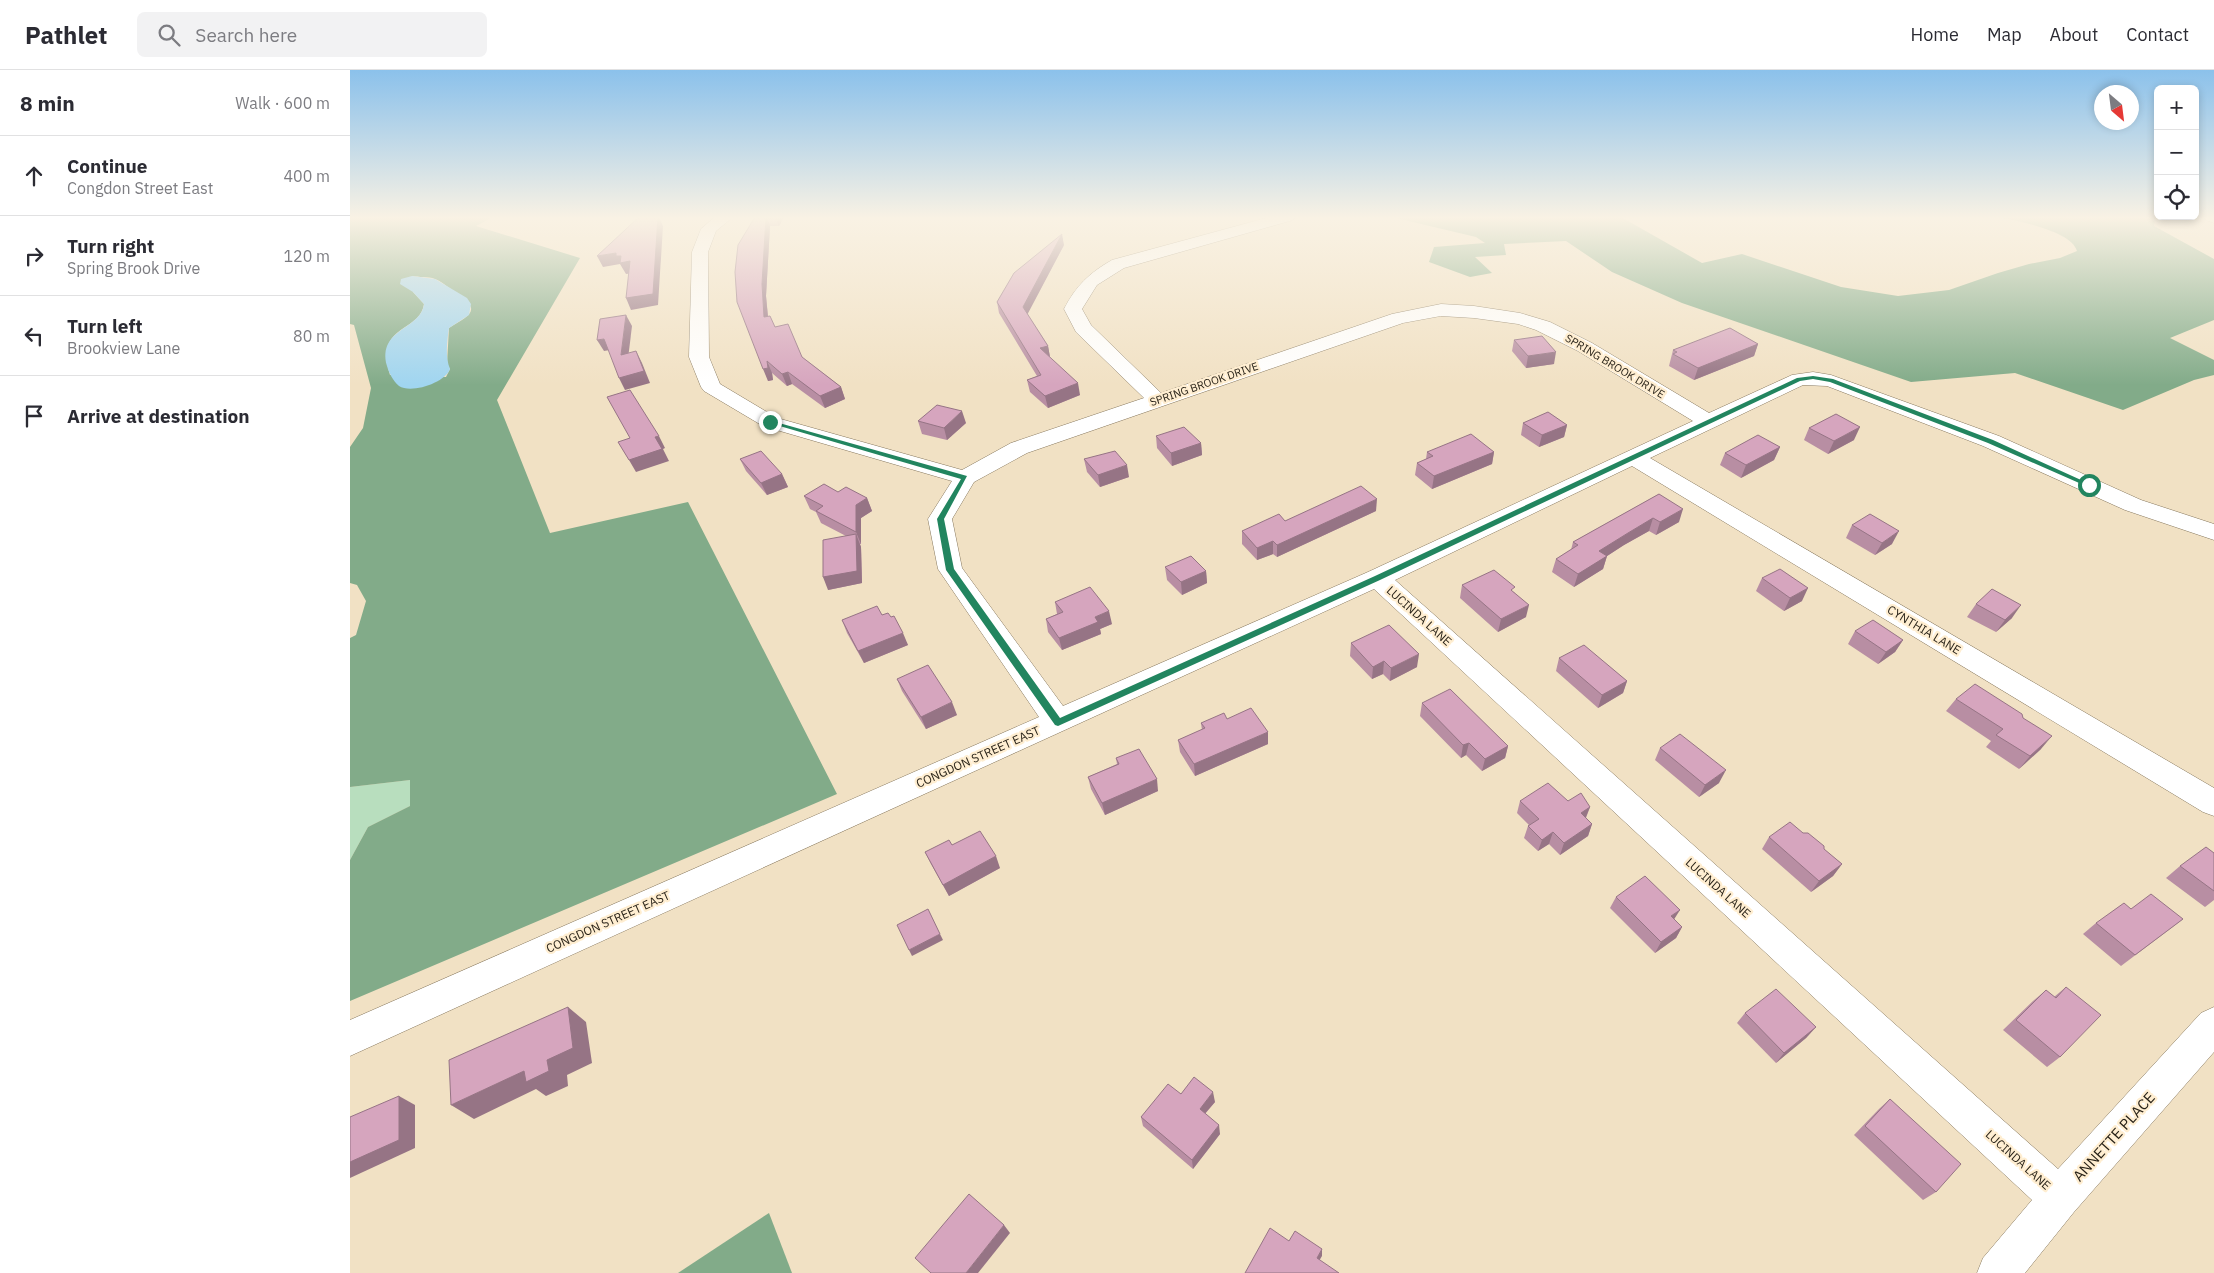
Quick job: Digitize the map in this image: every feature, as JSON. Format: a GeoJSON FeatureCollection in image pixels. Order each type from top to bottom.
{"type":"FeatureCollection","features":[{"type":"Feature","properties":{"kind":"street"},"geometry":{"type":"LineString","coordinates":[[700,273],[699,357],[711,387],[770,422],[965,478]]}},
{"type":"Feature","properties":{"kind":"street"},"geometry":{"type":"LineString","coordinates":[[1100,273],[1095,276],[1082,290],[1073,309],[1083,328],[1157,400]]}},
{"type":"Feature","properties":{"kind":"street","name":"SPRING BROOK DRIVE"},"geometry":{"type":"LineString","coordinates":[[1058,722],[950,570],[940,519],[965,478],[1019,448],[1399,318],[1440,310],[1494,315],[1543,326],[1584,346],[1708,422]]}},
{"type":"Feature","properties":{"kind":"street","name":"CONGDON STREET EAST"},"geometry":{"type":"LineString","coordinates":[[350,1038],[1377,578],[1799,379],[1813,378],[1831,381],[1991,441],[2133,505],[2214,532]]}},
{"type":"Feature","properties":{"kind":"street","name":"CYNTHIA LANE"},"geometry":{"type":"LineString","coordinates":[[1634,458],[2214,803]]}},
{"type":"Feature","properties":{"kind":"street","name":"LUCINDA LANE"},"geometry":{"type":"LineString","coordinates":[[1377,578],[2060,1198]]}},
{"type":"Feature","properties":{"kind":"street","name":"ANNETTE PLACE"},"geometry":{"type":"LineString","coordinates":[[1998,1273],[2060,1198],[2214,1025]]}},
{"type":"Feature","properties":{"kind":"green space"},"geometry":{"type":"Polygon","coordinates":[[[350,273],[571,273],[497,400],[550,533],[688,502],[837,794],[350,1001],[350,860],[368,827],[410,806],[410,780],[350,787],[350,638],[356,635],[366,601],[357,585],[350,583],[350,447],[363,428],[371,388],[354,325],[350,324],[350,273]],[[412,276],[413,292],[424,304],[421,313],[415,320],[393,337],[388,346],[387,358],[390,375],[446,377],[450,369],[447,364],[449,328],[467,316],[471,309],[466,300],[441,282],[432,278],[412,276]]]}},
{"type":"Feature","properties":{"kind":"green space"},"geometry":{"type":"Polygon","coordinates":[[[1459,273],[1491,273],[1470,277],[1459,273]]]}},
{"type":"Feature","properties":{"kind":"green space"},"geometry":{"type":"Polygon","coordinates":[[[1615,273],[1799,273],[1841,287],[1898,296],[1949,290],[1998,273],[2214,273],[2214,320],[2170,338],[2214,360],[2214,375],[2194,380],[2123,410],[2015,373],[1911,382],[1682,303],[1615,273]]]}},
{"type":"Feature","properties":{"kind":"green space"},"geometry":{"type":"Polygon","coordinates":[[[410,780],[410,806],[368,827],[350,860],[350,787],[410,780]]]}},
{"type":"Feature","properties":{"kind":"green space"},"geometry":{"type":"Polygon","coordinates":[[[769,1213],[792,1273],[678,1273],[769,1213]]]}},
{"type":"Feature","properties":{"kind":"water"},"geometry":{"type":"Polygon","coordinates":[[[412,276],[435,279],[467,298],[471,304],[469,315],[449,328],[447,354],[450,369],[447,374],[435,383],[411,389],[399,386],[393,379],[387,366],[386,353],[388,344],[394,337],[421,313],[424,304],[413,292],[400,284],[401,279],[412,276]]]}},
{"type":"Feature","properties":{"kind":"building"},"geometry":{"type":"Polygon","coordinates":[[[629,273],[654,273],[653,294],[626,298],[629,273]]]}},
{"type":"Feature","properties":{"kind":"building"},"geometry":{"type":"Polygon","coordinates":[[[735,273],[763,273],[764,317],[770,316],[775,327],[788,324],[802,357],[841,387],[820,396],[788,372],[782,374],[767,361],[768,368],[763,369],[737,302],[735,273]]]}},
{"type":"Feature","properties":{"kind":"building"},"geometry":{"type":"Polygon","coordinates":[[[1014,273],[1041,273],[1023,307],[1048,346],[1040,348],[1078,383],[1045,396],[1027,380],[1041,375],[997,302],[1014,273]]]}},
{"type":"Feature","properties":{"kind":"building"},"geometry":{"type":"Polygon","coordinates":[[[626,315],[621,355],[636,351],[644,371],[619,378],[604,339],[597,340],[600,319],[626,315]]]}},
{"type":"Feature","properties":{"kind":"building"},"geometry":{"type":"Polygon","coordinates":[[[1730,328],[1758,344],[1698,368],[1673,354],[1677,352],[1673,350],[1730,328]]]}},
{"type":"Feature","properties":{"kind":"building"},"geometry":{"type":"Polygon","coordinates":[[[1542,336],[1556,352],[1528,356],[1514,340],[1542,336]]]}},
{"type":"Feature","properties":{"kind":"building"},"geometry":{"type":"Polygon","coordinates":[[[630,390],[659,436],[655,437],[662,449],[629,460],[618,442],[630,438],[607,397],[630,390]]]}},
{"type":"Feature","properties":{"kind":"building"},"geometry":{"type":"Polygon","coordinates":[[[937,405],[962,411],[944,428],[918,421],[937,405]]]}},
{"type":"Feature","properties":{"kind":"building"},"geometry":{"type":"Polygon","coordinates":[[[1548,412],[1567,425],[1542,435],[1523,423],[1548,412]]]}},
{"type":"Feature","properties":{"kind":"building"},"geometry":{"type":"Polygon","coordinates":[[[1836,414],[1860,427],[1834,441],[1809,428],[1836,414]]]}},
{"type":"Feature","properties":{"kind":"building"},"geometry":{"type":"Polygon","coordinates":[[[1184,427],[1201,443],[1171,453],[1156,436],[1184,427]]]}},
{"type":"Feature","properties":{"kind":"building"},"geometry":{"type":"Polygon","coordinates":[[[1471,434],[1494,452],[1434,476],[1417,463],[1433,456],[1427,452],[1471,434]]]}},
{"type":"Feature","properties":{"kind":"building"},"geometry":{"type":"Polygon","coordinates":[[[1758,435],[1780,447],[1746,465],[1725,453],[1758,435]]]}},
{"type":"Feature","properties":{"kind":"building"},"geometry":{"type":"Polygon","coordinates":[[[761,451],[782,474],[761,483],[740,459],[761,451]]]}},
{"type":"Feature","properties":{"kind":"building"},"geometry":{"type":"Polygon","coordinates":[[[1115,451],[1127,465],[1098,475],[1084,459],[1115,451]]]}},
{"type":"Feature","properties":{"kind":"building"},"geometry":{"type":"Polygon","coordinates":[[[824,484],[838,492],[846,487],[867,498],[856,505],[856,532],[816,511],[823,506],[804,496],[824,484]]]}},
{"type":"Feature","properties":{"kind":"building"},"geometry":{"type":"Polygon","coordinates":[[[1361,486],[1377,499],[1277,545],[1273,541],[1257,548],[1242,531],[1279,514],[1285,521],[1361,486]]]}},
{"type":"Feature","properties":{"kind":"building"},"geometry":{"type":"Polygon","coordinates":[[[1659,494],[1683,509],[1660,522],[1653,518],[1628,533],[1599,551],[1607,556],[1578,574],[1556,559],[1578,545],[1573,542],[1659,494]]]}},
{"type":"Feature","properties":{"kind":"building"},"geometry":{"type":"Polygon","coordinates":[[[1870,514],[1899,531],[1882,543],[1852,525],[1870,514]]]}},
{"type":"Feature","properties":{"kind":"building"},"geometry":{"type":"Polygon","coordinates":[[[856,534],[857,571],[823,577],[823,540],[856,534]]]}},
{"type":"Feature","properties":{"kind":"building"},"geometry":{"type":"Polygon","coordinates":[[[1191,556],[1206,571],[1181,582],[1165,567],[1191,556]]]}},
{"type":"Feature","properties":{"kind":"building"},"geometry":{"type":"Polygon","coordinates":[[[1780,569],[1808,588],[1790,598],[1762,578],[1780,569]]]}},
{"type":"Feature","properties":{"kind":"building"},"geometry":{"type":"Polygon","coordinates":[[[1494,570],[1515,587],[1511,590],[1529,605],[1501,619],[1462,585],[1494,570]]]}},
{"type":"Feature","properties":{"kind":"building"},"geometry":{"type":"Polygon","coordinates":[[[1090,587],[1109,611],[1095,617],[1098,622],[1059,638],[1046,619],[1063,612],[1055,602],[1090,587]]]}},
{"type":"Feature","properties":{"kind":"building"},"geometry":{"type":"Polygon","coordinates":[[[1992,589],[2021,605],[2005,620],[1976,604],[1992,589]]]}},
{"type":"Feature","properties":{"kind":"building"},"geometry":{"type":"Polygon","coordinates":[[[877,606],[882,615],[888,613],[891,617],[894,616],[903,633],[858,651],[842,620],[877,606]]]}},
{"type":"Feature","properties":{"kind":"building"},"geometry":{"type":"Polygon","coordinates":[[[1873,620],[1903,640],[1886,652],[1855,631],[1873,620]]]}},
{"type":"Feature","properties":{"kind":"building"},"geometry":{"type":"Polygon","coordinates":[[[1389,625],[1419,654],[1391,668],[1384,661],[1373,667],[1351,643],[1389,625]]]}},
{"type":"Feature","properties":{"kind":"building"},"geometry":{"type":"Polygon","coordinates":[[[1584,645],[1627,681],[1602,695],[1559,658],[1584,645]]]}},
{"type":"Feature","properties":{"kind":"building"},"geometry":{"type":"Polygon","coordinates":[[[928,665],[952,702],[921,717],[897,679],[928,665]]]}},
{"type":"Feature","properties":{"kind":"building"},"geometry":{"type":"Polygon","coordinates":[[[1975,684],[2052,736],[2030,756],[1996,735],[2003,729],[1956,699],[1975,684]]]}},
{"type":"Feature","properties":{"kind":"building"},"geometry":{"type":"Polygon","coordinates":[[[1450,689],[1508,746],[1485,759],[1469,743],[1463,745],[1422,703],[1450,689]]]}},
{"type":"Feature","properties":{"kind":"building"},"geometry":{"type":"Polygon","coordinates":[[[1251,708],[1268,732],[1194,764],[1178,740],[1205,728],[1201,723],[1224,713],[1227,719],[1251,708]]]}},
{"type":"Feature","properties":{"kind":"building"},"geometry":{"type":"Polygon","coordinates":[[[1680,734],[1726,770],[1705,785],[1660,748],[1680,734]]]}},
{"type":"Feature","properties":{"kind":"building"},"geometry":{"type":"Polygon","coordinates":[[[1139,749],[1157,779],[1102,803],[1088,777],[1119,764],[1116,758],[1139,749]]]}},
{"type":"Feature","properties":{"kind":"building"},"geometry":{"type":"Polygon","coordinates":[[[1548,783],[1568,801],[1581,793],[1590,807],[1581,813],[1592,824],[1564,843],[1553,832],[1542,840],[1528,826],[1539,819],[1520,801],[1548,783]]]}},
{"type":"Feature","properties":{"kind":"building"},"geometry":{"type":"Polygon","coordinates":[[[1790,822],[1803,833],[1808,833],[1842,864],[1819,881],[1769,837],[1790,822]]]}},
{"type":"Feature","properties":{"kind":"building"},"geometry":{"type":"Polygon","coordinates":[[[980,831],[996,856],[943,885],[925,852],[949,840],[952,845],[980,831]]]}},
{"type":"Feature","properties":{"kind":"building"},"geometry":{"type":"Polygon","coordinates":[[[2206,847],[2214,853],[2214,891],[2180,866],[2206,847]]]}},
{"type":"Feature","properties":{"kind":"building"},"geometry":{"type":"Polygon","coordinates":[[[1645,876],[1680,910],[1671,916],[1682,927],[1661,942],[1616,897],[1645,876]]]}},
{"type":"Feature","properties":{"kind":"building"},"geometry":{"type":"Polygon","coordinates":[[[2151,894],[2183,919],[2135,955],[2096,923],[2124,903],[2131,909],[2151,894]]]}},
{"type":"Feature","properties":{"kind":"building"},"geometry":{"type":"Polygon","coordinates":[[[928,909],[940,934],[909,950],[897,925],[928,909]]]}},
{"type":"Feature","properties":{"kind":"building"},"geometry":{"type":"Polygon","coordinates":[[[2066,987],[2101,1015],[2060,1057],[2016,1020],[2046,990],[2056,998],[2066,987]]]}},
{"type":"Feature","properties":{"kind":"building"},"geometry":{"type":"Polygon","coordinates":[[[1776,989],[1816,1027],[1784,1053],[1745,1013],[1776,989]]]}},
{"type":"Feature","properties":{"kind":"building"},"geometry":{"type":"Polygon","coordinates":[[[568,1007],[573,1048],[547,1060],[549,1071],[526,1082],[524,1071],[451,1105],[449,1060],[568,1007]]]}},
{"type":"Feature","properties":{"kind":"building"},"geometry":{"type":"Polygon","coordinates":[[[1194,1077],[1213,1092],[1200,1109],[1219,1125],[1192,1160],[1141,1117],[1168,1084],[1181,1094],[1194,1077]]]}},
{"type":"Feature","properties":{"kind":"building"},"geometry":{"type":"Polygon","coordinates":[[[399,1096],[399,1140],[350,1162],[350,1117],[399,1096]]]}},
{"type":"Feature","properties":{"kind":"building"},"geometry":{"type":"Polygon","coordinates":[[[1890,1099],[1961,1164],[1936,1192],[1865,1126],[1890,1099]]]}},
{"type":"Feature","properties":{"kind":"building"},"geometry":{"type":"Polygon","coordinates":[[[969,1194],[1004,1225],[966,1273],[931,1273],[915,1258],[969,1194]]]}},
{"type":"Feature","properties":{"kind":"building"},"geometry":{"type":"Polygon","coordinates":[[[1270,1228],[1289,1241],[1295,1231],[1322,1249],[1317,1258],[1339,1273],[1245,1273],[1270,1228]]]}},
{"type":"Feature","properties":{"kind":"route"},"geometry":{"type":"LineString","coordinates":[[770,422],[965,478],[940,519],[950,570],[1058,722],[1505,519],[1799,379],[1813,378],[1831,381],[1991,441],[2089,485]]}}]}
